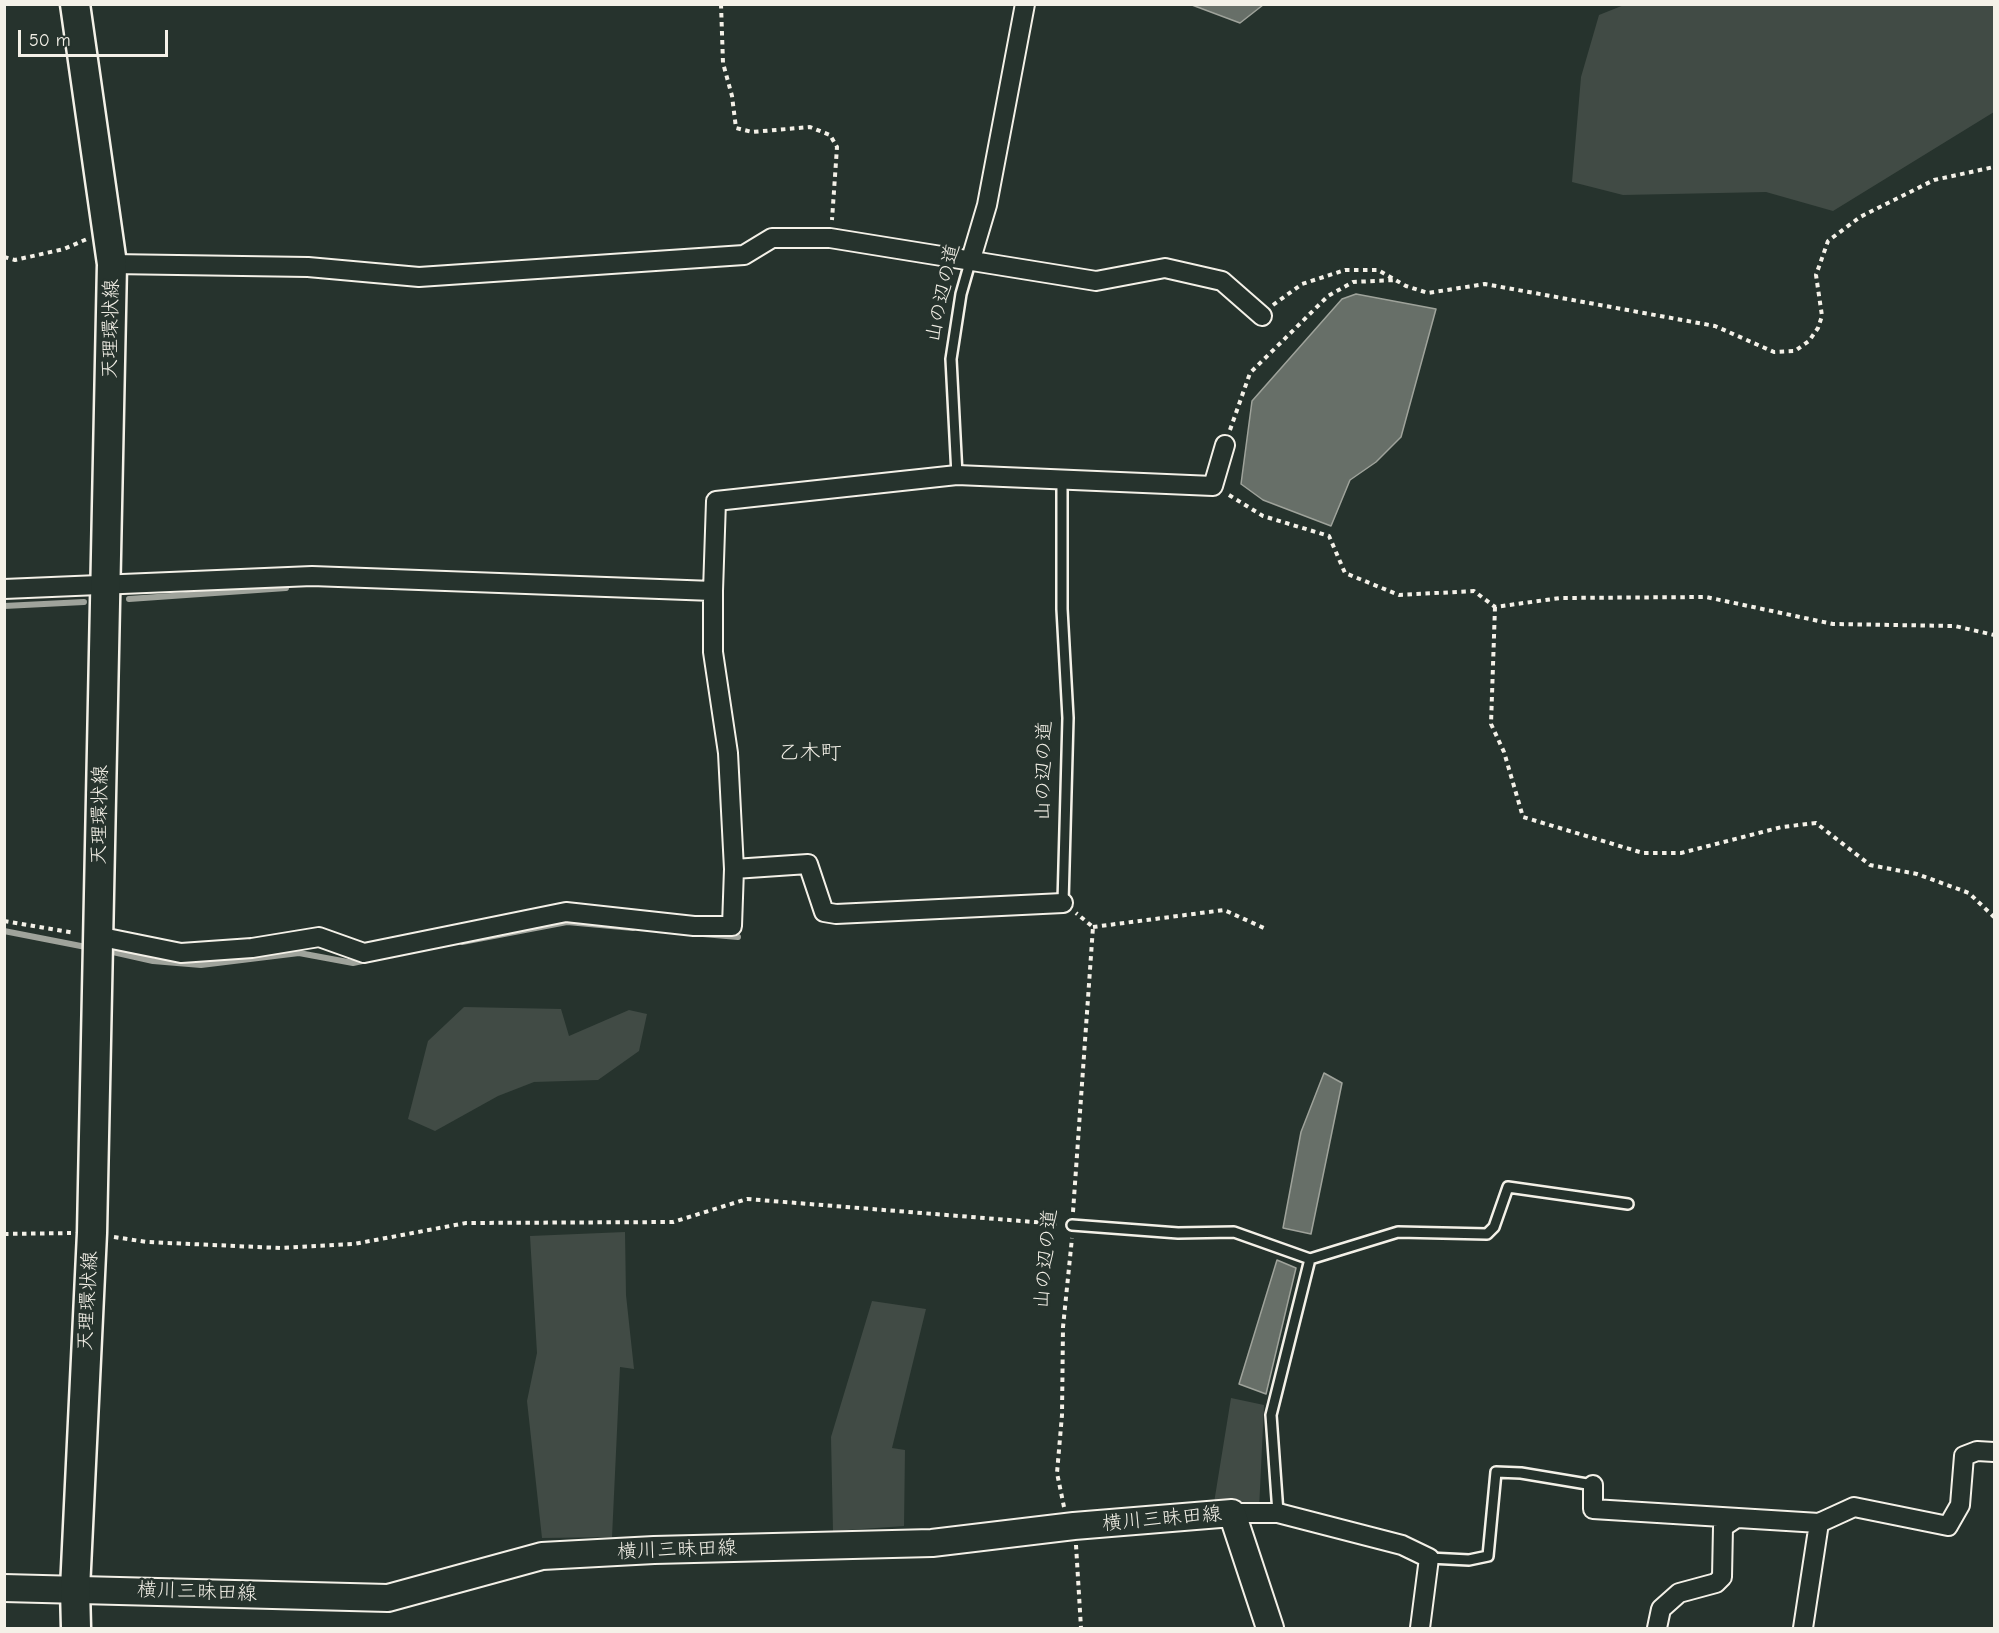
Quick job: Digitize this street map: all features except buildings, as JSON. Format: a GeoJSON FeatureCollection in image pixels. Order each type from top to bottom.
{"type":"FeatureCollection","features":[{"type":"Feature","properties":{"kind":"main road","name":"天理環状線"},"geometry":{"type":"LineString","coordinates":[[75,4],[109,229],[112,264],[92,1233],[75,1588],[76,1629]]}},
{"type":"Feature","properties":{"kind":"main road","name":"横川三昧田線"},"geometry":{"type":"LineString","coordinates":[[4,1588],[75,1588],[388,1598],[542,1556],[654,1550],[932,1543],[1074,1526],[1232,1513],[1270,1629]]}},
{"type":"Feature","properties":{"kind":"street","name":"山の辺の道"},"geometry":{"type":"LineString","coordinates":[[971,259],[987,205],[1025,4]]}},
{"type":"Feature","properties":{"kind":"street"},"geometry":{"type":"LineString","coordinates":[[112,264],[308,267],[419,277],[744,255],[772,238],[830,238],[1096,281],[1165,268],[1222,280],[1262,316]]}},
{"type":"Feature","properties":{"kind":"street"},"geometry":{"type":"LineString","coordinates":[[97,936],[181,953],[252,948],[319,937],[364,953],[566,912],[694,926],[732,926],[734,869],[728,753],[713,652],[712,591],[716,501],[957,475],[1213,486],[1225,445]]}},
{"type":"Feature","properties":{"kind":"street"},"geometry":{"type":"LineString","coordinates":[[4,589],[312,576],[712,591]]}},
{"type":"Feature","properties":{"kind":"street"},"geometry":{"type":"LineString","coordinates":[[734,869],[808,864],[824,912],[836,914],[1064,903]]}},
{"type":"Feature","properties":{"kind":"street"},"geometry":{"type":"LineString","coordinates":[[1593,1485],[1593,1509],[1819,1523],[1854,1507],[1948,1526],[1960,1505],[1964,1456],[1977,1451],[1995,1452]]}},
{"type":"Feature","properties":{"kind":"street"},"geometry":{"type":"LineString","coordinates":[[1232,1513],[1278,1513],[1402,1545],[1429,1558],[1420,1629]]}},
{"type":"Feature","properties":{"kind":"street"},"geometry":{"type":"LineString","coordinates":[[1657,1629],[1661,1609],[1678,1593],[1716,1583],[1722,1577],[1723,1527],[1735,1519]]}},
{"type":"Feature","properties":{"kind":"street"},"geometry":{"type":"LineString","coordinates":[[1803,1629],[1819,1523]]}},
{"type":"Feature","properties":{"kind":"lane","name":"山の辺の道"},"geometry":{"type":"LineString","coordinates":[[957,475],[951,359],[961,294],[971,259]]}},
{"type":"Feature","properties":{"kind":"lane","name":"山の辺の道"},"geometry":{"type":"LineString","coordinates":[[1062,480],[1062,609],[1068,718],[1064,903]]}},
{"type":"Feature","properties":{"kind":"lane"},"geometry":{"type":"LineString","coordinates":[[1072,1225],[1178,1233],[1234,1233],[1310,1259],[1398,1232],[1487,1234],[1494,1227],[1508,1187],[1628,1204]]}},
{"type":"Feature","properties":{"kind":"lane"},"geometry":{"type":"LineString","coordinates":[[1278,1513],[1271,1415],[1310,1259]]}},
{"type":"Feature","properties":{"kind":"lane"},"geometry":{"type":"LineString","coordinates":[[1429,1558],[1469,1560],[1488,1556],[1496,1472],[1521,1473],[1593,1485]]}},
{"type":"Feature","properties":{"kind":"path"},"geometry":{"type":"LineString","coordinates":[[721,4],[723,63],[732,96],[736,128],[752,132],[810,127],[830,135],[837,147],[830,238]]}},
{"type":"Feature","properties":{"kind":"path"},"geometry":{"type":"LineString","coordinates":[[1262,316],[1277,301],[1302,284],[1345,270],[1378,270],[1428,293],[1485,284],[1715,326],[1774,352],[1795,351],[1809,341],[1818,328],[1821,316],[1816,275],[1828,241],[1860,217],[1934,180],[1995,167]]}},
{"type":"Feature","properties":{"kind":"path"},"geometry":{"type":"LineString","coordinates":[[4,257],[15,260],[64,249],[109,229]]}},
{"type":"Feature","properties":{"kind":"path"},"geometry":{"type":"LineString","coordinates":[[1225,445],[1250,373],[1328,296],[1353,282],[1396,280]]}},
{"type":"Feature","properties":{"kind":"path"},"geometry":{"type":"LineString","coordinates":[[1213,486],[1263,516],[1329,536],[1345,573],[1399,595],[1474,591],[1495,607],[1560,598],[1706,597],[1833,624],[1956,626],[1995,636]]}},
{"type":"Feature","properties":{"kind":"path"},"geometry":{"type":"LineString","coordinates":[[1495,607],[1491,724],[1504,752],[1523,818],[1643,853],[1681,853],[1782,827],[1816,823],[1870,864],[1917,874],[1969,893],[1995,917]]}},
{"type":"Feature","properties":{"kind":"path"},"geometry":{"type":"LineString","coordinates":[[1064,903],[1093,927],[1224,910],[1264,928]]}},
{"type":"Feature","properties":{"kind":"path"},"geometry":{"type":"LineString","coordinates":[[4,921],[97,936]]}},
{"type":"Feature","properties":{"kind":"path","name":"山の辺の道"},"geometry":{"type":"LineString","coordinates":[[1081,1629],[1074,1526],[1063,1505],[1057,1473],[1062,1415],[1063,1327],[1093,927]]}},
{"type":"Feature","properties":{"kind":"path"},"geometry":{"type":"LineString","coordinates":[[4,1234],[92,1233],[147,1242],[280,1248],[343,1245],[466,1223],[673,1222],[747,1199],[1072,1225]]}},
{"type":"Feature","properties":{"kind":"shaded area"},"geometry":{"type":"Polygon","coordinates":[[[1263,4],[1240,23],[1192,5],[1263,4]]]}},
{"type":"Feature","properties":{"kind":"shaded area"},"geometry":{"type":"Polygon","coordinates":[[[1624,5],[1994,5],[1994,112],[1833,211],[1766,192],[1623,195],[1572,182],[1581,77],[1599,15],[1624,5]]]}},
{"type":"Feature","properties":{"kind":"shaded area"},"geometry":{"type":"Polygon","coordinates":[[[1356,294],[1436,309],[1401,437],[1376,462],[1350,480],[1331,526],[1263,500],[1241,484],[1252,401],[1342,299],[1356,294]]]}},
{"type":"Feature","properties":{"kind":"shaded area"},"geometry":{"type":"Polygon","coordinates":[[[464,1007],[561,1009],[569,1036],[629,1010],[647,1014],[639,1051],[598,1080],[534,1082],[498,1096],[435,1131],[408,1119],[428,1041],[464,1007]]]}},
{"type":"Feature","properties":{"kind":"shaded area"},"geometry":{"type":"Polygon","coordinates":[[[1324,1073],[1342,1083],[1311,1234],[1283,1228],[1301,1132],[1324,1073]]]}},
{"type":"Feature","properties":{"kind":"shaded area"},"geometry":{"type":"Polygon","coordinates":[[[625,1232],[626,1295],[634,1369],[620,1367],[612,1537],[542,1538],[527,1401],[537,1353],[530,1236],[625,1232]]]}},
{"type":"Feature","properties":{"kind":"shaded area"},"geometry":{"type":"Polygon","coordinates":[[[1277,1260],[1296,1268],[1266,1394],[1239,1384],[1277,1260]]]}},
{"type":"Feature","properties":{"kind":"shaded area"},"geometry":{"type":"Polygon","coordinates":[[[872,1301],[926,1309],[892,1448],[905,1450],[904,1526],[833,1531],[831,1437],[872,1301]]]}},
{"type":"Feature","properties":{"kind":"shaded area"},"geometry":{"type":"Polygon","coordinates":[[[1231,1398],[1264,1405],[1259,1510],[1213,1509],[1231,1398]]]}},
{"type":"Feature","properties":{"kind":"waterway"},"geometry":{"type":"LineString","coordinates":[[129,599],[286,588]]}},
{"type":"Feature","properties":{"kind":"waterway"},"geometry":{"type":"LineString","coordinates":[[4,606],[84,602]]}},
{"type":"Feature","properties":{"kind":"waterway"},"geometry":{"type":"LineString","coordinates":[[462,942],[567,922],[633,928]]}},
{"type":"Feature","properties":{"kind":"waterway"},"geometry":{"type":"LineString","coordinates":[[4,931],[91,948]]}},
{"type":"Feature","properties":{"kind":"waterway"},"geometry":{"type":"LineString","coordinates":[[703,934],[738,937]]}},
{"type":"Feature","properties":{"kind":"waterway"},"geometry":{"type":"LineString","coordinates":[[104,950],[153,961],[201,965],[299,953],[353,963],[367,960]]}},
{"type":"Feature","properties":{"kind":"district","name":"乙木町"},"geometry":{"type":"Point","coordinates":[810,753]}}]}
